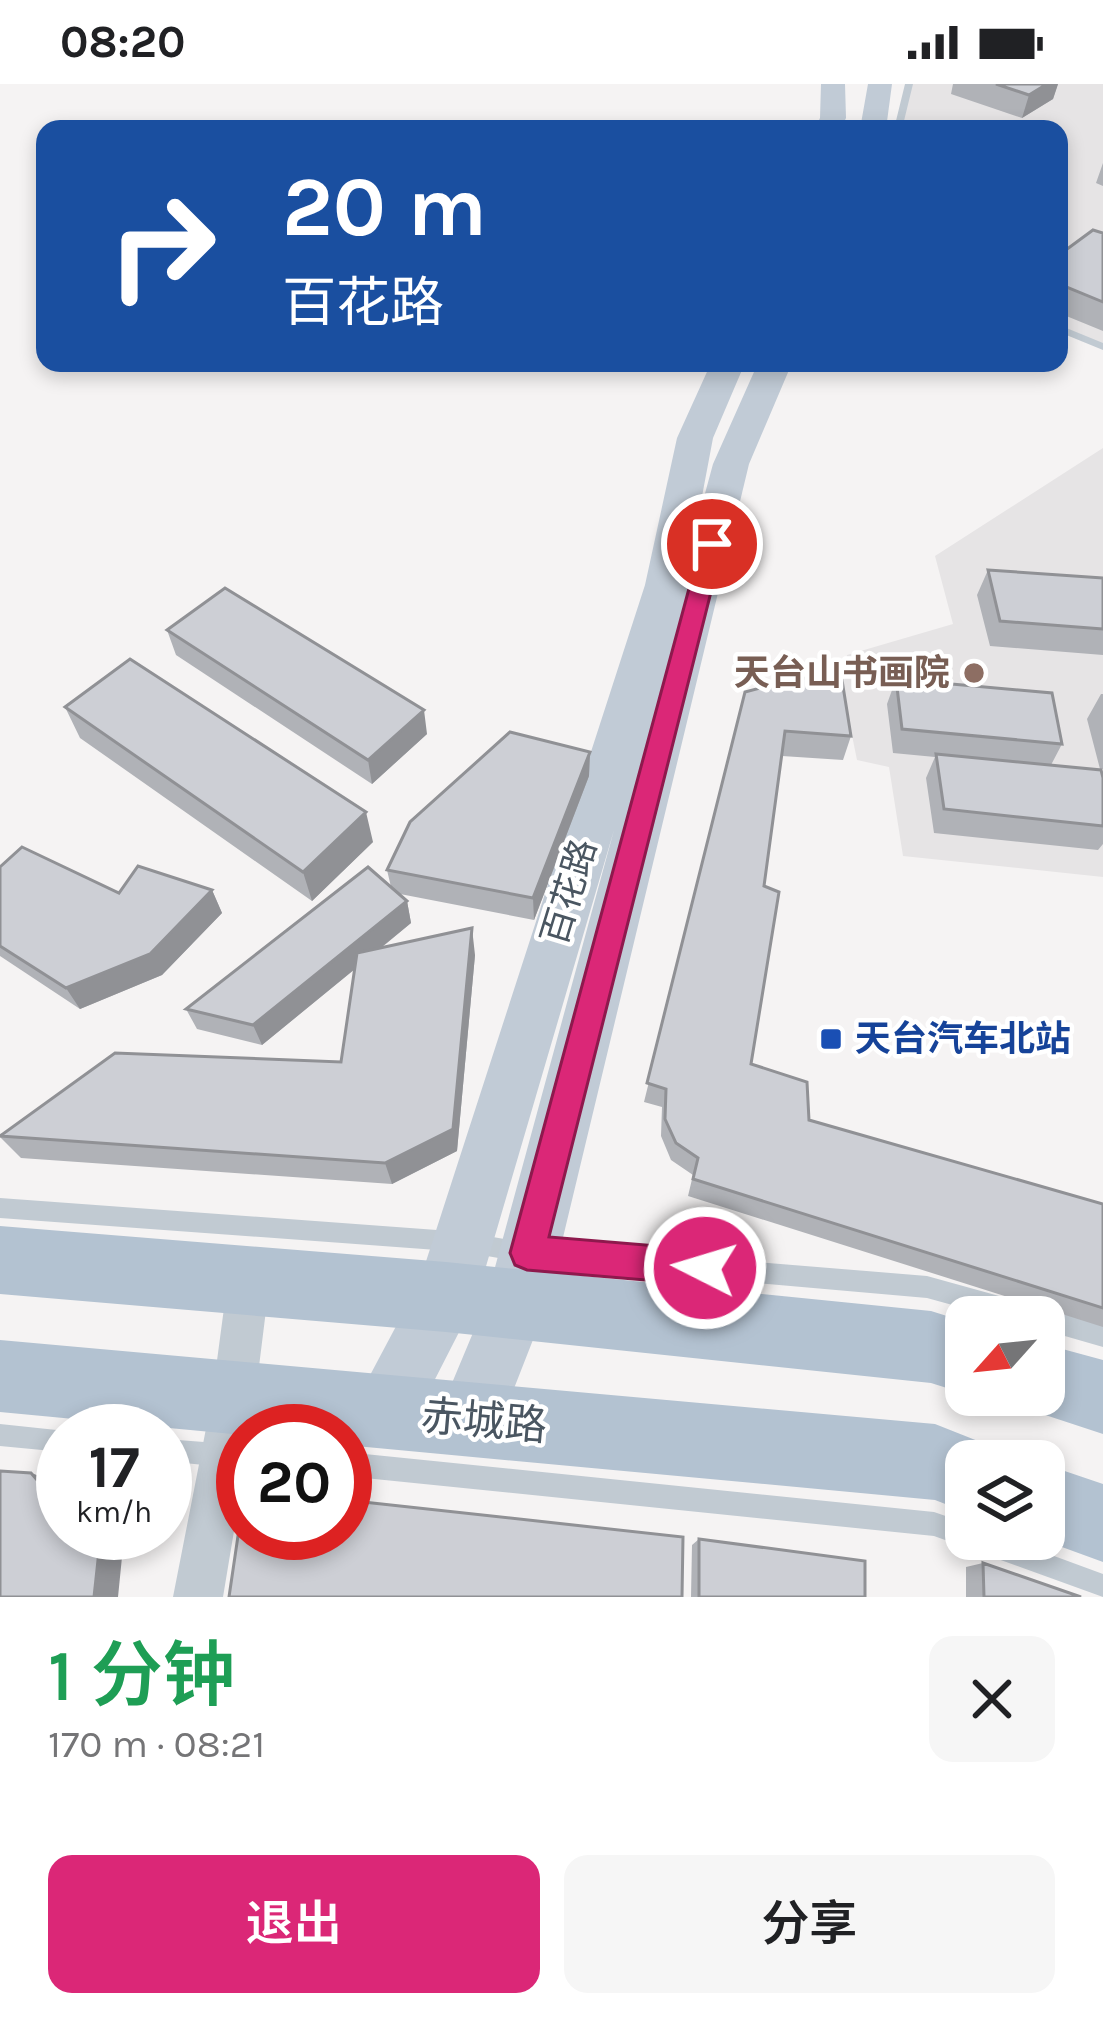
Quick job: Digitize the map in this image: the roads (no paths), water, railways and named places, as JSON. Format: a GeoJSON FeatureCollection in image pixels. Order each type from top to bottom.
{"type":"FeatureCollection","features":[{"type":"Feature","properties":{"kind":"main road"},"geometry":{"type":"LineString","coordinates":[[829,120],[833,84]]}},
{"type":"Feature","properties":{"kind":"main road"},"geometry":{"type":"LineString","coordinates":[[874,120],[880,84]]}},
{"type":"Feature","properties":{"kind":"main road","name":"百花路"},"geometry":{"type":"LineString","coordinates":[[372,1422],[455,1269],[664,586],[695,438],[724,372]]}},
{"type":"Feature","properties":{"kind":"main road","name":"百花路"},"geometry":{"type":"LineString","coordinates":[[470,1419],[522,1278],[731,464],[771,372]]}},
{"type":"Feature","properties":{"kind":"main road"},"geometry":{"type":"LineString","coordinates":[[0,1260],[249,1278],[455,1269],[945,1352]]}},
{"type":"Feature","properties":{"kind":"main road","name":"赤城路"},"geometry":{"type":"LineString","coordinates":[[0,1376],[216,1423]]}},
{"type":"Feature","properties":{"kind":"main road"},"geometry":{"type":"LineString","coordinates":[[1065,1386],[1103,1397]]}},
{"type":"Feature","properties":{"kind":"main road","name":"赤城路"},"geometry":{"type":"LineString","coordinates":[[372,1436],[470,1419],[945,1466]]}},
{"type":"Feature","properties":{"kind":"main road"},"geometry":{"type":"LineString","coordinates":[[1065,1509],[1103,1523]]}},
{"type":"Feature","properties":{"kind":"street"},"geometry":{"type":"LineString","coordinates":[[240,1404],[249,1278]]}},
{"type":"Feature","properties":{"kind":"street"},"geometry":{"type":"LineString","coordinates":[[199,1597],[216,1523]]}},
{"type":"Feature","properties":{"kind":"lane"},"geometry":{"type":"LineString","coordinates":[[900,120],[909,84]]}},
{"type":"Feature","properties":{"kind":"lane"},"geometry":{"type":"LineString","coordinates":[[1068,332],[1103,347]]}},
{"type":"Feature","properties":{"kind":"lane"},"geometry":{"type":"LineString","coordinates":[[0,1208],[455,1269]]}},
{"type":"Feature","properties":{"kind":"lane"},"geometry":{"type":"LineString","coordinates":[[522,1278],[927,1287],[959,1296]]}},
{"type":"Feature","properties":{"kind":"lane"},"geometry":{"type":"LineString","coordinates":[[1065,1325],[1103,1336]]}},
{"type":"Feature","properties":{"kind":"lane"},"geometry":{"type":"LineString","coordinates":[[0,1435],[36,1438]]}},
{"type":"Feature","properties":{"kind":"lane"},"geometry":{"type":"LineString","coordinates":[[372,1438],[945,1528]]}},
{"type":"Feature","properties":{"kind":"lane"},"geometry":{"type":"LineString","coordinates":[[1033,1560],[1103,1586]]}},
{"type":"Feature","properties":{"kind":"place","name":"天台山书画院"},"geometry":{"type":"Point","coordinates":[974,673]}},
{"type":"Feature","properties":{"kind":"place","name":"天台汽车北站"},"geometry":{"type":"Point","coordinates":[831,1039]}}]}
